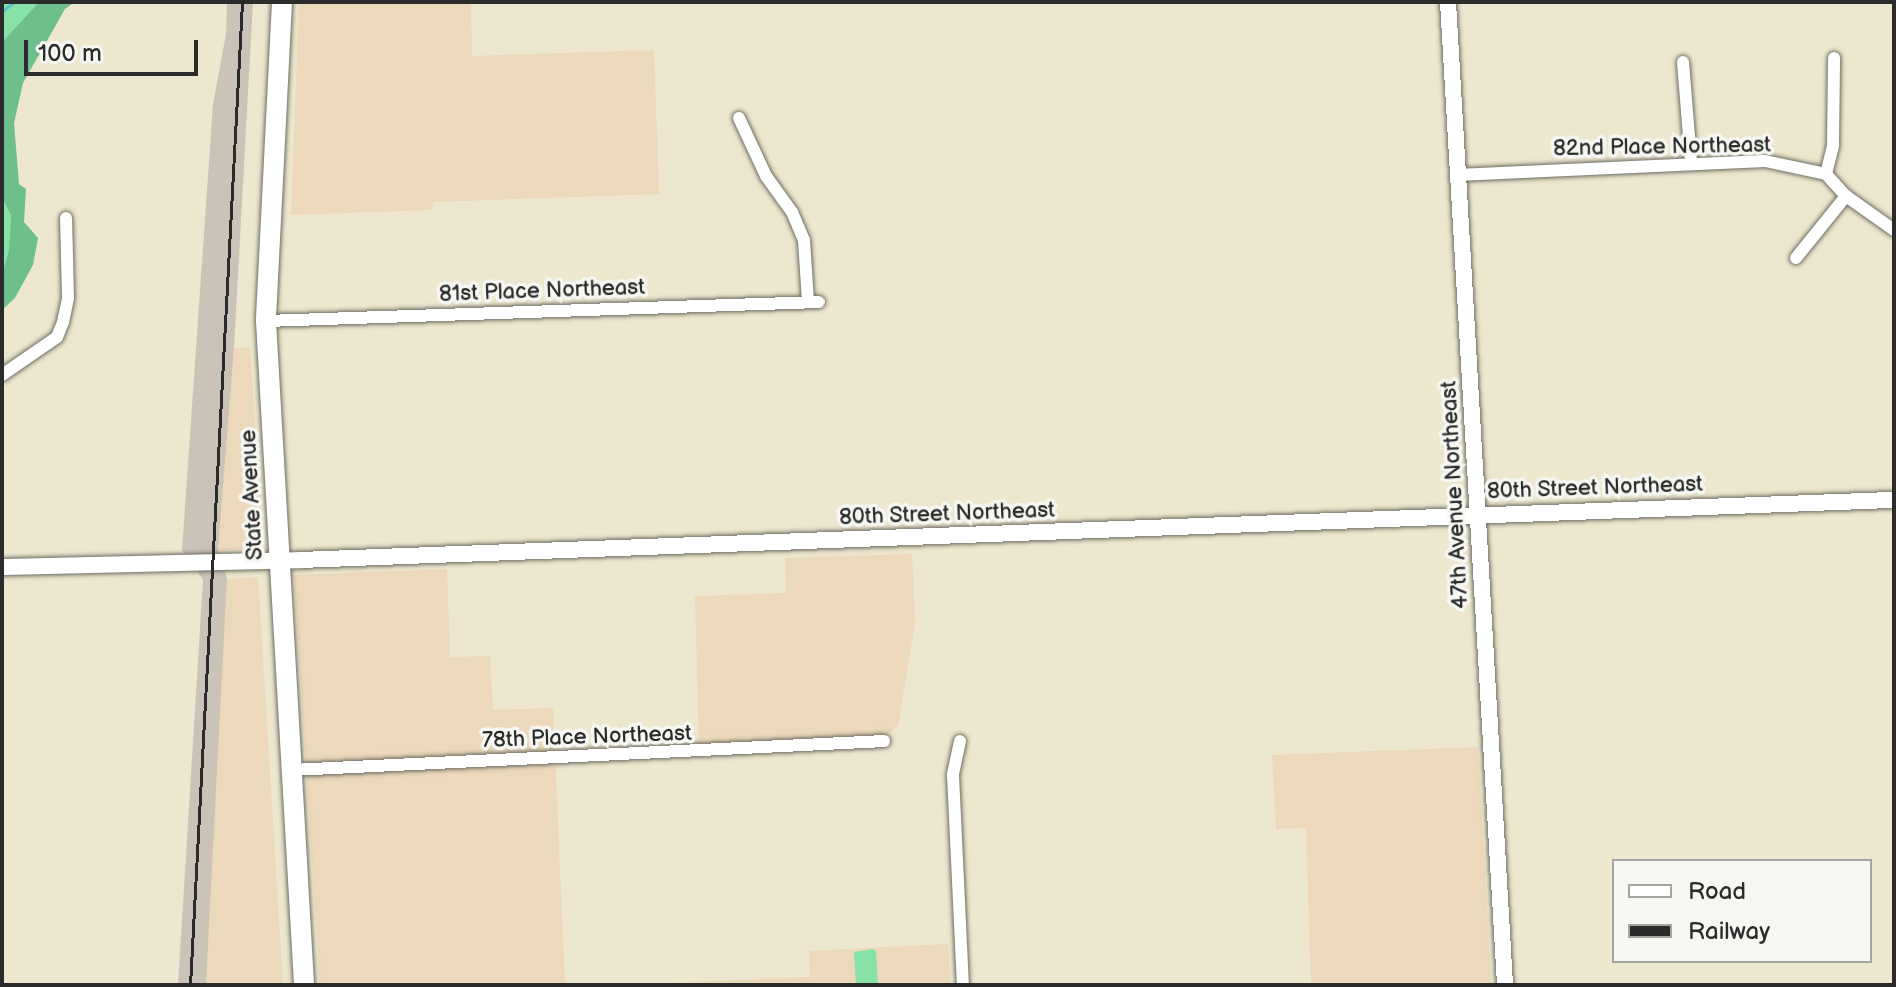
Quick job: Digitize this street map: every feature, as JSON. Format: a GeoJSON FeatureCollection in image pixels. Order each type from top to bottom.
{"type":"FeatureCollection","features":[{"type":"Feature","properties":{"kind":"main road","name":"State Avenue"},"geometry":{"type":"LineString","coordinates":[[282,2],[266,321],[304,985]]}},
{"type":"Feature","properties":{"kind":"street","name":"47th Avenue Northeast"},"geometry":{"type":"LineString","coordinates":[[1448,2],[1505,985]]}},
{"type":"Feature","properties":{"kind":"street"},"geometry":{"type":"LineString","coordinates":[[1834,58],[1833,145],[1826,174],[1846,196],[1894,230]]}},
{"type":"Feature","properties":{"kind":"street"},"geometry":{"type":"LineString","coordinates":[[1683,62],[1691,162]]}},
{"type":"Feature","properties":{"kind":"street","name":"81st Place Northeast"},"geometry":{"type":"LineString","coordinates":[[266,321],[814,302],[804,240],[792,212],[766,176],[739,118]]}},
{"type":"Feature","properties":{"kind":"street","name":"82nd Place Northeast"},"geometry":{"type":"LineString","coordinates":[[1457,175],[1765,161],[1826,174]]}},
{"type":"Feature","properties":{"kind":"street"},"geometry":{"type":"LineString","coordinates":[[1796,258],[1846,196]]}},
{"type":"Feature","properties":{"kind":"street"},"geometry":{"type":"LineString","coordinates":[[2,375],[57,337],[68,298],[66,218]]}},
{"type":"Feature","properties":{"kind":"street","name":"80th Street Northeast"},"geometry":{"type":"LineString","coordinates":[[2,567],[280,561],[1894,500]]}},
{"type":"Feature","properties":{"kind":"street","name":"78th Place Northeast"},"geometry":{"type":"LineString","coordinates":[[292,770],[884,741]]}},
{"type":"Feature","properties":{"kind":"street"},"geometry":{"type":"LineString","coordinates":[[960,741],[953,775],[963,985]]}},
{"type":"Feature","properties":{"kind":"shaded area"},"geometry":{"type":"Polygon","coordinates":[[[227,2],[253,2],[234,348],[218,550],[227,579],[206,985],[178,985],[203,580],[182,550],[213,104],[226,34],[227,2]]]}},
{"type":"Feature","properties":{"kind":"shaded area"},"geometry":{"type":"Polygon","coordinates":[[[299,2],[471,2],[472,56],[654,50],[659,194],[433,202],[432,210],[291,215],[299,2]]]}},
{"type":"Feature","properties":{"kind":"shaded area"},"geometry":{"type":"Polygon","coordinates":[[[250,347],[262,537],[254,547],[218,551],[234,348],[250,347]]]}},
{"type":"Feature","properties":{"kind":"shaded area"},"geometry":{"type":"Polygon","coordinates":[[[912,554],[915,622],[898,726],[884,737],[699,748],[695,596],[786,593],[785,558],[912,554]]]}},
{"type":"Feature","properties":{"kind":"shaded area"},"geometry":{"type":"Polygon","coordinates":[[[447,569],[450,657],[490,656],[493,710],[553,708],[565,985],[320,985],[294,575],[447,569]]]}},
{"type":"Feature","properties":{"kind":"shaded area"},"geometry":{"type":"Polygon","coordinates":[[[258,577],[283,985],[206,985],[227,579],[258,577]]]}},
{"type":"Feature","properties":{"kind":"shaded area"},"geometry":{"type":"Polygon","coordinates":[[[1478,747],[1491,985],[1311,985],[1306,828],[1276,829],[1272,755],[1478,747]]]}},
{"type":"Feature","properties":{"kind":"shaded area"},"geometry":{"type":"Polygon","coordinates":[[[948,944],[950,985],[620,985],[810,977],[809,951],[948,944]]]}},
{"type":"Feature","properties":{"kind":"green space"},"geometry":{"type":"Polygon","coordinates":[[[2,2],[39,2],[2,42],[2,2]]]}},
{"type":"Feature","properties":{"kind":"green space"},"geometry":{"type":"Polygon","coordinates":[[[39,2],[75,2],[65,9],[23,83],[14,123],[19,184],[26,189],[24,222],[38,238],[33,265],[15,298],[2,310],[2,276],[9,250],[11,216],[2,198],[2,42],[39,2]]]}},
{"type":"Feature","properties":{"kind":"green space"},"geometry":{"type":"Polygon","coordinates":[[[2,198],[11,216],[10,250],[2,276],[2,198]]]}},
{"type":"Feature","properties":{"kind":"green space"},"geometry":{"type":"Polygon","coordinates":[[[876,951],[878,985],[856,985],[854,952],[876,951]]]}},
{"type":"Feature","properties":{"kind":"waterway"},"geometry":{"type":"LineString","coordinates":[[2,11],[14,2]]}},
{"type":"Feature","properties":{"kind":"railway"},"geometry":{"type":"LineString","coordinates":[[190,985],[242,2]]}}]}
